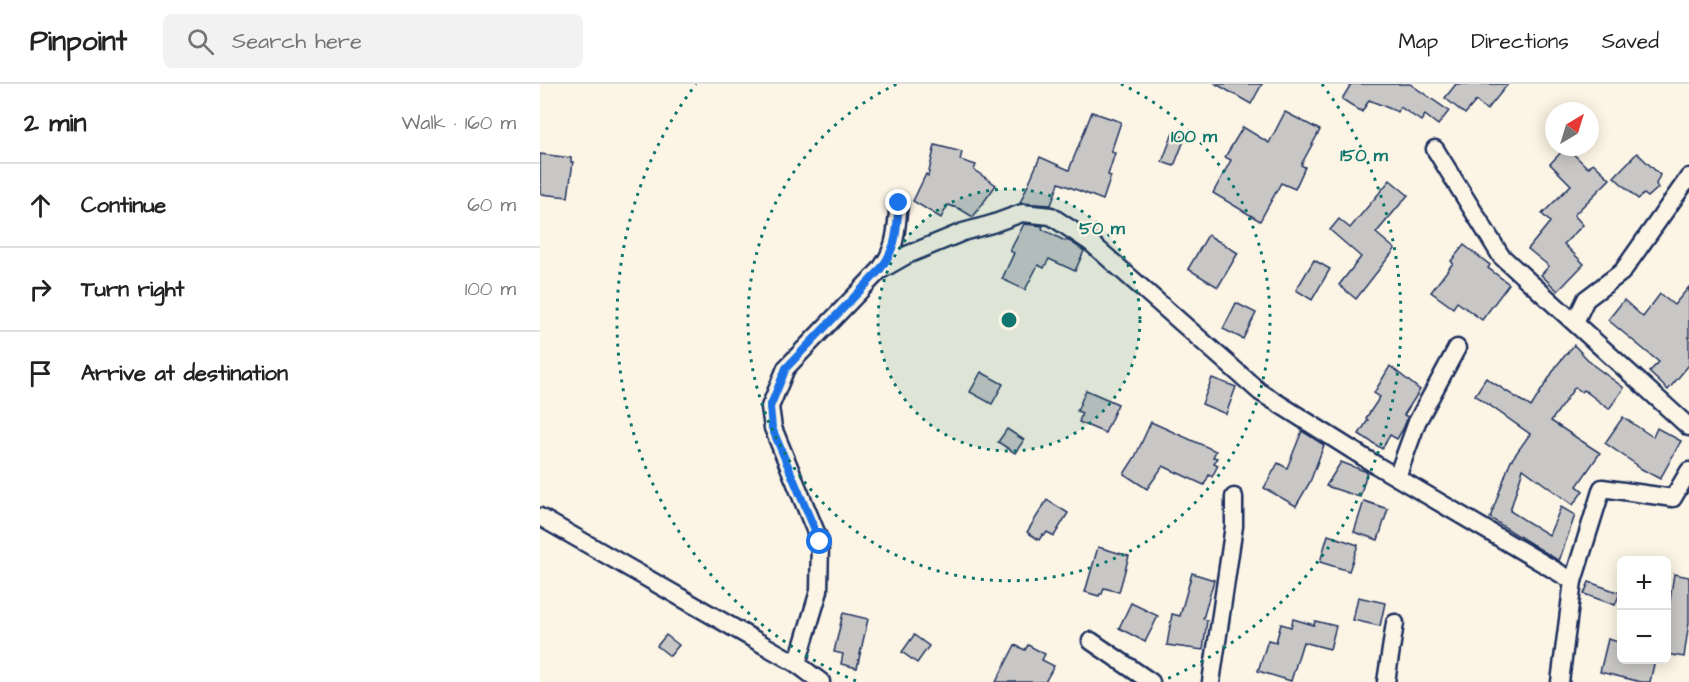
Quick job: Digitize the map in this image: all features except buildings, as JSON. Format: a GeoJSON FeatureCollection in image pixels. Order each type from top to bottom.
{"type":"FeatureCollection","features":[{"type":"Feature","properties":{"kind":"street"},"geometry":{"type":"LineString","coordinates":[[1435,149],[1501,256],[1689,427]]}},
{"type":"Feature","properties":{"kind":"street"},"geometry":{"type":"LineString","coordinates":[[1575,321],[1586,299],[1622,272],[1689,177]]}},
{"type":"Feature","properties":{"kind":"street"},"geometry":{"type":"LineString","coordinates":[[797,664],[819,591],[820,542],[772,428],[770,407],[786,368],[891,256],[895,243],[899,203]]}},
{"type":"Feature","properties":{"kind":"street"},"geometry":{"type":"LineString","coordinates":[[879,271],[907,255],[963,232],[1022,213],[1051,216],[1090,242],[1260,392],[1396,477],[1573,581]]}},
{"type":"Feature","properties":{"kind":"street"},"geometry":{"type":"LineString","coordinates":[[1396,477],[1417,422],[1457,348]]}},
{"type":"Feature","properties":{"kind":"street"},"geometry":{"type":"LineString","coordinates":[[1560,682],[1573,581],[1602,488],[1673,498],[1689,471]]}},
{"type":"Feature","properties":{"kind":"street"},"geometry":{"type":"LineString","coordinates":[[1211,682],[1234,526],[1234,497]]}},
{"type":"Feature","properties":{"kind":"street"},"geometry":{"type":"LineString","coordinates":[[540,518],[797,664],[821,682]]}},
{"type":"Feature","properties":{"kind":"street"},"geometry":{"type":"LineString","coordinates":[[1386,682],[1395,622]]}},
{"type":"Feature","properties":{"kind":"street"},"geometry":{"type":"LineString","coordinates":[[1091,640],[1151,682]]}},
{"type":"Feature","properties":{"kind":"route"},"geometry":{"type":"LineString","coordinates":[[820,542],[772,428],[770,407],[786,368],[891,256],[895,243],[899,203]]}}]}
